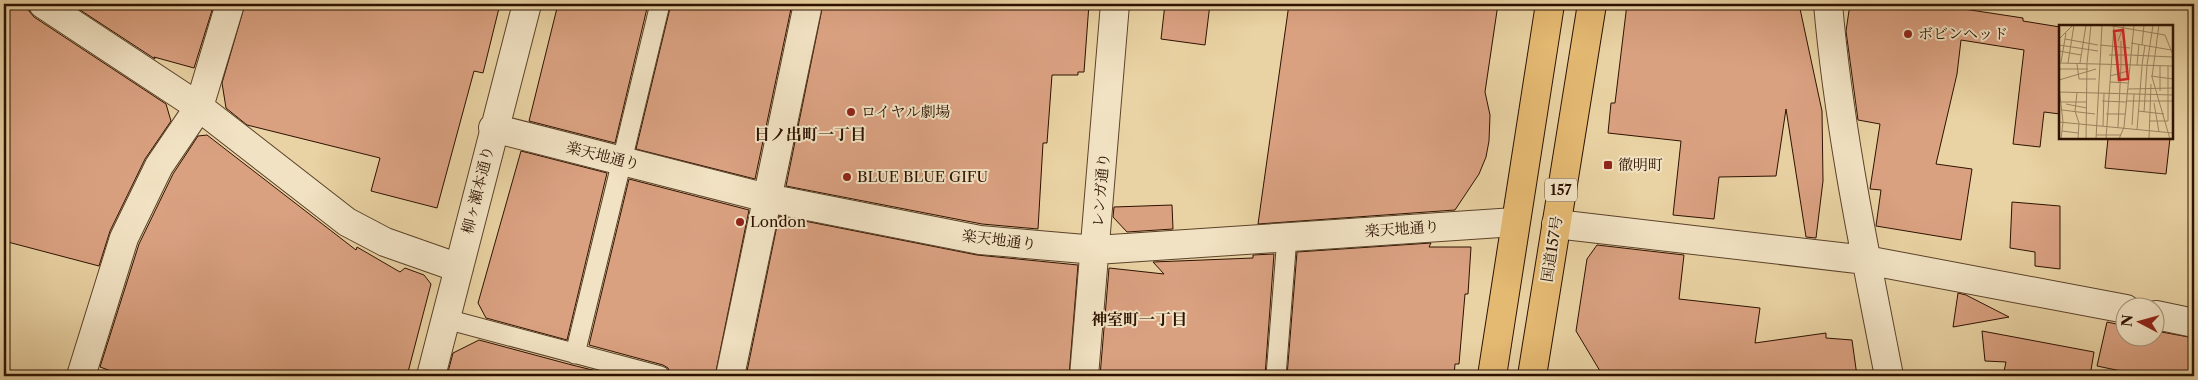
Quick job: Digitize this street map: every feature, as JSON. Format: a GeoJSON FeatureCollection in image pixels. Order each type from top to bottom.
{"type":"FeatureCollection","features":[{"type":"Feature","properties":{"kind":"highway"},"geometry":{"type":"LineString","coordinates":[[1492,376],[1550,4]]}},
{"type":"Feature","properties":{"kind":"highway","name":"国道157号"},"geometry":{"type":"LineString","coordinates":[[1532,376],[1592,4]]}},
{"type":"Feature","properties":{"kind":"street"},"geometry":{"type":"LineString","coordinates":[[42,4],[199,107],[347,222],[385,242],[459,268]]}},
{"type":"Feature","properties":{"kind":"street"},"geometry":{"type":"LineString","coordinates":[[81,376],[124,238],[159,166],[199,107],[230,4]]}},
{"type":"Feature","properties":{"kind":"street","name":"柳ヶ瀬本通り"},"geometry":{"type":"LineString","coordinates":[[431,376],[527,4]]}},
{"type":"Feature","properties":{"kind":"street"},"geometry":{"type":"LineString","coordinates":[[730,376],[808,4]]}},
{"type":"Feature","properties":{"kind":"street","name":"レンガ通り"},"geometry":{"type":"LineString","coordinates":[[1084,376],[1115,4]]}},
{"type":"Feature","properties":{"kind":"street"},"geometry":{"type":"LineString","coordinates":[[1828,4],[1833,58],[1866,260],[1889,376]]}},
{"type":"Feature","properties":{"kind":"street","name":"楽天地通り"},"geometry":{"type":"LineString","coordinates":[[494,128],[767,198],[980,240],[1096,250],[1515,222]]}},
{"type":"Feature","properties":{"kind":"street"},"geometry":{"type":"LineString","coordinates":[[1556,224],[1866,260],[2116,308]]}},
{"type":"Feature","properties":{"kind":"street"},"geometry":{"type":"LineString","coordinates":[[2166,317],[2194,323]]}},
{"type":"Feature","properties":{"kind":"lane"},"geometry":{"type":"LineString","coordinates":[[575,354],[660,4]]}},
{"type":"Feature","properties":{"kind":"lane"},"geometry":{"type":"LineString","coordinates":[[1276,376],[1287,237]]}},
{"type":"Feature","properties":{"kind":"lane"},"geometry":{"type":"LineString","coordinates":[[446,319],[660,376]]}},
{"type":"Feature","properties":{"kind":"building"},"geometry":{"type":"Polygon","coordinates":[[[4,4],[27,4],[29,11],[34,17],[166,104],[171,121],[145,159],[110,231],[99,266],[4,241],[4,4]]]}},
{"type":"Feature","properties":{"kind":"building"},"geometry":{"type":"Polygon","coordinates":[[[71,4],[214,4],[194,68],[154,57],[155,59],[71,4]]]}},
{"type":"Feature","properties":{"kind":"building"},"geometry":{"type":"Polygon","coordinates":[[[245,4],[500,4],[483,73],[474,71],[437,208],[371,191],[380,158],[247,125],[226,108],[222,83],[245,4]]]}},
{"type":"Feature","properties":{"kind":"building"},"geometry":{"type":"Polygon","coordinates":[[[558,4],[648,4],[615,143],[529,121],[558,4]]]}},
{"type":"Feature","properties":{"kind":"building"},"geometry":{"type":"Polygon","coordinates":[[[671,4],[792,4],[755,179],[636,149],[671,4]]]}},
{"type":"Feature","properties":{"kind":"building"},"geometry":{"type":"Polygon","coordinates":[[[823,4],[1089,4],[1084,72],[1078,72],[1078,75],[1052,75],[1047,143],[1043,143],[1038,229],[982,224],[786,186],[823,4]]]}},
{"type":"Feature","properties":{"kind":"building"},"geometry":{"type":"Polygon","coordinates":[[[1165,4],[1210,4],[1205,45],[1161,39],[1165,4]]]}},
{"type":"Feature","properties":{"kind":"building"},"geometry":{"type":"Polygon","coordinates":[[[1289,4],[1498,4],[1485,92],[1490,115],[1486,157],[1479,174],[1455,210],[1258,224],[1289,4]]]}},
{"type":"Feature","properties":{"kind":"building"},"geometry":{"type":"Polygon","coordinates":[[[1627,4],[1799,4],[1822,111],[1823,181],[1816,238],[1806,237],[1786,109],[1776,176],[1719,177],[1714,219],[1673,215],[1681,141],[1608,133],[1611,103],[1615,103],[1627,4]]]}},
{"type":"Feature","properties":{"kind":"building"},"geometry":{"type":"Polygon","coordinates":[[[1850,4],[1931,4],[2023,18],[2023,21],[2059,27],[2059,114],[2044,112],[2040,147],[2013,144],[2024,50],[1961,40],[1957,74],[1936,164],[1972,169],[1961,240],[1876,226],[1881,190],[1870,189],[1880,124],[1858,120],[1846,31],[1850,4]]]}},
{"type":"Feature","properties":{"kind":"building"},"geometry":{"type":"Polygon","coordinates":[[[207,135],[356,250],[357,247],[400,272],[405,268],[424,275],[431,284],[407,376],[109,376],[111,371],[100,367],[139,244],[173,174],[198,136],[207,135]]]}},
{"type":"Feature","properties":{"kind":"building"},"geometry":{"type":"Polygon","coordinates":[[[2108,139],[2170,139],[2166,174],[2105,168],[2108,139]]]}},
{"type":"Feature","properties":{"kind":"building"},"geometry":{"type":"Polygon","coordinates":[[[521,151],[607,173],[567,340],[486,318],[478,303],[521,151]]]}},
{"type":"Feature","properties":{"kind":"building"},"geometry":{"type":"Polygon","coordinates":[[[629,179],[749,210],[715,376],[671,376],[668,368],[663,365],[589,345],[629,179]]]}},
{"type":"Feature","properties":{"kind":"building"},"geometry":{"type":"Polygon","coordinates":[[[2012,202],[2060,206],[2060,269],[2035,266],[2035,252],[2010,248],[2012,202]]]}},
{"type":"Feature","properties":{"kind":"building"},"geometry":{"type":"Polygon","coordinates":[[[1172,205],[1173,229],[1127,232],[1113,217],[1114,207],[1172,205]]]}},
{"type":"Feature","properties":{"kind":"building"},"geometry":{"type":"Polygon","coordinates":[[[779,216],[977,255],[1078,265],[1069,376],[746,376],[779,216]]]}},
{"type":"Feature","properties":{"kind":"building"},"geometry":{"type":"Polygon","coordinates":[[[1431,243],[1429,247],[1471,247],[1468,294],[1465,294],[1459,364],[1455,364],[1454,376],[1287,376],[1297,252],[1431,243]]]}},
{"type":"Feature","properties":{"kind":"building"},"geometry":{"type":"Polygon","coordinates":[[[1597,245],[1684,255],[1679,299],[1760,308],[1755,343],[1826,333],[1826,338],[1852,340],[1857,376],[1603,376],[1576,331],[1587,259],[1597,245]]]}},
{"type":"Feature","properties":{"kind":"building"},"geometry":{"type":"Polygon","coordinates":[[[1274,254],[1265,376],[1100,376],[1109,268],[1164,274],[1153,262],[1253,258],[1253,255],[1274,254]]]}},
{"type":"Feature","properties":{"kind":"building"},"geometry":{"type":"Polygon","coordinates":[[[1958,293],[1966,295],[2009,317],[1953,327],[1958,293]]]}},
{"type":"Feature","properties":{"kind":"building"},"geometry":{"type":"Polygon","coordinates":[[[2107,322],[2116,324],[2116,348],[2166,348],[2166,333],[2194,338],[2194,376],[2145,376],[2097,366],[2107,322]]]}},
{"type":"Feature","properties":{"kind":"building"},"geometry":{"type":"Polygon","coordinates":[[[1982,331],[2094,352],[2090,376],[2003,376],[2006,362],[1985,361],[1982,331]]]}},
{"type":"Feature","properties":{"kind":"building"},"geometry":{"type":"Polygon","coordinates":[[[479,340],[617,376],[447,376],[453,353],[479,340]]]}},
{"type":"Feature","properties":{"kind":"place","name":"ボビンヘッド"},"geometry":{"type":"Point","coordinates":[1908,34]}},
{"type":"Feature","properties":{"kind":"place","name":"ロイヤル劇場"},"geometry":{"type":"Point","coordinates":[851,112]}},
{"type":"Feature","properties":{"kind":"place","name":"徹明町"},"geometry":{"type":"Point","coordinates":[1608,165]}},
{"type":"Feature","properties":{"kind":"place","name":"BLUE BLUE GIFU"},"geometry":{"type":"Point","coordinates":[847,177]}},
{"type":"Feature","properties":{"kind":"place","name":"London"},"geometry":{"type":"Point","coordinates":[740,222]}},
{"type":"Feature","properties":{"kind":"district","name":"日ノ出町一丁目"},"geometry":{"type":"Point","coordinates":[810,134]}},
{"type":"Feature","properties":{"kind":"district","name":"神室町一丁目"},"geometry":{"type":"Point","coordinates":[1139,319]}}]}
